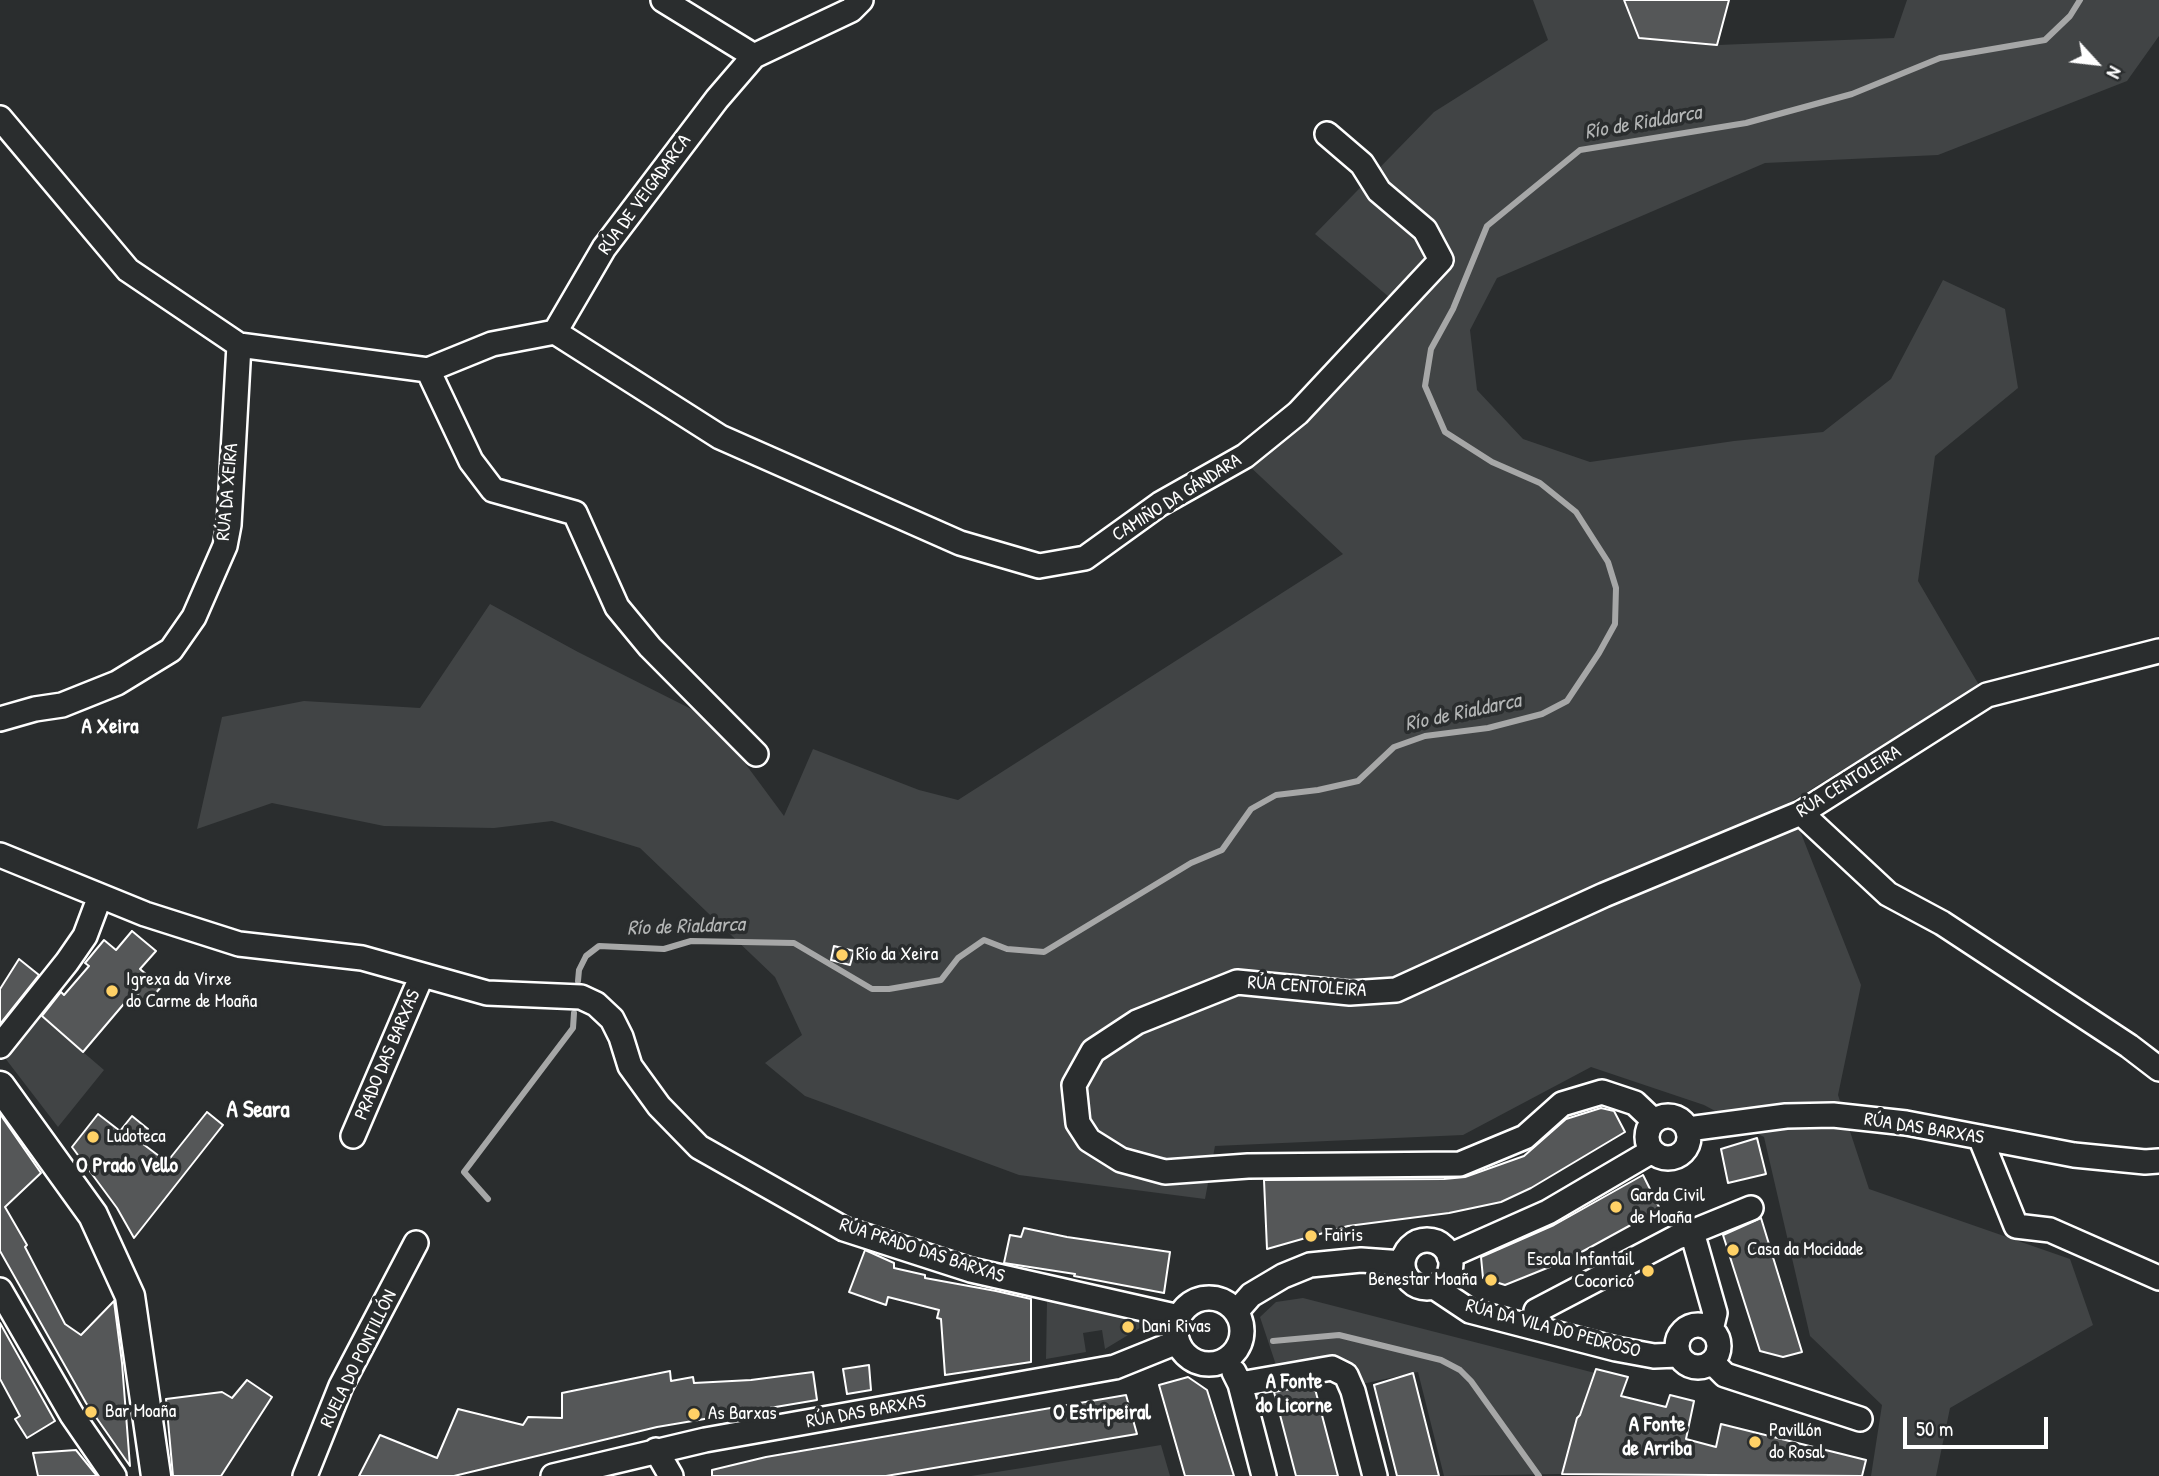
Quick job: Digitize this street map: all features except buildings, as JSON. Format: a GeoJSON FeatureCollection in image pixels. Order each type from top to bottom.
{"type":"FeatureCollection","features":[{"type":"Feature","properties":{"kind":"main road"},"geometry":{"type":"LineString","coordinates":[[0,1086],[93,1215],[130,1296],[156,1476]]}},
{"type":"Feature","properties":{"kind":"street"},"geometry":{"type":"LineString","coordinates":[[663,0],[754,56]]}},
{"type":"Feature","properties":{"kind":"street","name":"RÚA DE VEIGADARCA"},"geometry":{"type":"LineString","coordinates":[[555,332],[604,248],[717,99],[754,56],[851,10],[861,0]]}},
{"type":"Feature","properties":{"kind":"street"},"geometry":{"type":"LineString","coordinates":[[0,118],[128,270],[239,345],[428,370],[492,344],[555,332]]}},
{"type":"Feature","properties":{"kind":"street","name":"CAMIÑO DA GÁNDARA"},"geometry":{"type":"LineString","coordinates":[[555,332],[720,437],[960,544],[1039,566],[1085,558],[1160,504],[1245,456],[1298,413],[1441,260],[1424,230],[1380,191],[1362,164],[1327,134]]}},
{"type":"Feature","properties":{"kind":"street","name":"RÚA DA XEIRA"},"geometry":{"type":"LineString","coordinates":[[0,719],[34,709],[62,705],[117,683],[171,650],[194,617],[225,546],[229,525],[239,345]]}},
{"type":"Feature","properties":{"kind":"street"},"geometry":{"type":"LineString","coordinates":[[428,370],[471,461],[494,490],[575,513],[617,607],[650,647],[756,754]]}},
{"type":"Feature","properties":{"kind":"street","name":"RÚA CENTOLEIRA"},"geometry":{"type":"LineString","coordinates":[[1654,1121],[1635,1103],[1602,1092],[1562,1104],[1525,1138],[1460,1164],[1248,1166],[1165,1172],[1121,1160],[1089,1140],[1078,1123],[1074,1085],[1093,1051],[1137,1022],[1237,982],[1349,993],[1395,990],[1604,895],[1801,813],[1987,695],[2159,651]]}},
{"type":"Feature","properties":{"kind":"street"},"geometry":{"type":"LineString","coordinates":[[1801,813],[1888,894],[1942,923],[2129,1046],[2159,1069]]}},
{"type":"Feature","properties":{"kind":"street","name":"RÚA PRADO DAS BARXAS"},"geometry":{"type":"LineString","coordinates":[[0,855],[145,914],[239,944],[362,958],[487,993],[582,997],[596,1004],[612,1018],[630,1066],[659,1106],[699,1147],[844,1229],[971,1270],[1179,1317]]}},
{"type":"Feature","properties":{"kind":"street"},"geometry":{"type":"LineString","coordinates":[[0,1046],[85,936],[100,896]]}},
{"type":"Feature","properties":{"kind":"street","name":"PRADO DAS BARXAS"},"geometry":{"type":"LineString","coordinates":[[353,1136],[422,975]]}},
{"type":"Feature","properties":{"kind":"street","name":"RÚA DAS BARXAS"},"geometry":{"type":"LineString","coordinates":[[1654,1121],[1666,1115],[1680,1119],[1688,1129],[1786,1116],[1833,1115],[1906,1123],[2074,1155],[2159,1161]]}},
{"type":"Feature","properties":{"kind":"street"},"geometry":{"type":"LineString","coordinates":[[1654,1121],[1648,1130],[1647,1141],[1652,1151],[1662,1157],[1674,1157],[1684,1151],[1689,1141],[1688,1129]]}},
{"type":"Feature","properties":{"kind":"street"},"geometry":{"type":"LineString","coordinates":[[1980,1137],[2016,1226],[2050,1230],[2159,1278]]}},
{"type":"Feature","properties":{"kind":"street"},"geometry":{"type":"LineString","coordinates":[[1449,1256],[1548,1212],[1652,1151]]}},
{"type":"Feature","properties":{"kind":"street"},"geometry":{"type":"LineString","coordinates":[[1536,1311],[1677,1237],[1751,1208]]}},
{"type":"Feature","properties":{"kind":"street"},"geometry":{"type":"LineString","coordinates":[[1692,1232],[1715,1313],[1711,1330]]}},
{"type":"Feature","properties":{"kind":"street"},"geometry":{"type":"LineString","coordinates":[[1427,1240],[1440,1244],[1449,1256],[1449,1271],[1441,1283],[1434,1287],[1426,1288],[1412,1283],[1404,1270],[1404,1256],[1413,1244],[1427,1240]]}},
{"type":"Feature","properties":{"kind":"street","name":"RUELA DO PONTILLÓN"},"geometry":{"type":"LineString","coordinates":[[305,1476],[341,1386],[416,1243]]}},
{"type":"Feature","properties":{"kind":"street"},"geometry":{"type":"LineString","coordinates":[[1236,1312],[1251,1295],[1283,1276],[1311,1265],[1361,1260],[1403,1263]]}},
{"type":"Feature","properties":{"kind":"street","name":"RÚA DA VILA DO PEDROSO"},"geometry":{"type":"LineString","coordinates":[[1434,1287],[1469,1311],[1616,1349],[1654,1356],[1678,1354],[1687,1365],[1693,1367],[1706,1366],[1712,1362],[1725,1374],[1860,1419]]}},
{"type":"Feature","properties":{"kind":"street"},"geometry":{"type":"LineString","coordinates":[[0,1290],[72,1415],[114,1476]]}},
{"type":"Feature","properties":{"kind":"street"},"geometry":{"type":"LineString","coordinates":[[1206,1298],[1228,1304],[1236,1312],[1241,1332],[1239,1342],[1227,1359],[1204,1364],[1192,1360],[1183,1352],[1176,1334],[1179,1317],[1185,1308],[1206,1298]]}},
{"type":"Feature","properties":{"kind":"street"},"geometry":{"type":"LineString","coordinates":[[1678,1354],[1677,1341],[1685,1330],[1698,1325],[1716,1335],[1719,1350],[1712,1362]]}},
{"type":"Feature","properties":{"kind":"street","name":"RÚA DAS BARXAS"},"geometry":{"type":"LineString","coordinates":[[553,1476],[656,1450],[1115,1367],[1177,1342]]}},
{"type":"Feature","properties":{"kind":"street"},"geometry":{"type":"LineString","coordinates":[[1227,1359],[1240,1384],[1264,1476]]}},
{"type":"Feature","properties":{"kind":"street"},"geometry":{"type":"LineString","coordinates":[[1240,1384],[1332,1368],[1346,1376],[1353,1391],[1375,1476]]}},
{"type":"Feature","properties":{"kind":"street"},"geometry":{"type":"LineString","coordinates":[[656,1450],[671,1476]]}},
{"type":"Feature","properties":{"kind":"shaded area"},"geometry":{"type":"Polygon","coordinates":[[[1533,0],[1729,0],[1718,45],[1894,38],[1907,0],[2159,0],[2159,36],[2127,81],[1938,155],[1765,163],[1497,278],[1470,330],[1477,390],[1523,439],[1590,462],[1734,441],[1823,432],[1891,379],[1943,280],[2005,309],[2018,388],[1935,456],[1918,581],[1979,685],[1789,803],[1861,985],[1838,1095],[1869,1189],[2070,1259],[2093,1325],[1950,1408],[1936,1476],[1871,1476],[1882,1405],[1810,1336],[1764,1137],[1704,1105],[1591,1067],[1463,1135],[1215,1146],[1205,1199],[1019,1175],[805,1096],[765,1063],[802,1035],[775,977],[640,848],[552,821],[494,828],[384,826],[272,803],[197,829],[222,717],[304,701],[420,708],[490,604],[713,720],[784,816],[813,749],[919,790],[958,800],[1343,554],[1245,462],[1396,303],[1315,234],[1434,112],[1548,40],[1533,0]]]}},
{"type":"Feature","properties":{"kind":"shaded area"},"geometry":{"type":"Polygon","coordinates":[[[40,1015],[104,1070],[58,1127],[5,1058],[40,1015]]]}},
{"type":"Feature","properties":{"kind":"shaded area"},"geometry":{"type":"Polygon","coordinates":[[[1303,1298],[1595,1373],[1577,1418],[1562,1474],[1444,1476],[1418,1372],[1362,1384],[1344,1361],[1277,1368],[1260,1317],[1276,1302],[1303,1298]]]}},
{"type":"Feature","properties":{"kind":"shaded area"},"geometry":{"type":"Polygon","coordinates":[[[1047,1301],[1137,1317],[1143,1326],[1105,1349],[1102,1330],[1083,1333],[1086,1352],[1046,1359],[1047,1301]]]}},
{"type":"Feature","properties":{"kind":"shaded area"},"geometry":{"type":"Polygon","coordinates":[[[1161,1445],[1170,1476],[971,1476],[1022,1468],[1161,1445]]]}},
{"type":"Feature","properties":{"kind":"waterway","name":"Río de Rialdarca"},"geometry":{"type":"LineString","coordinates":[[578,981],[579,970],[586,956],[599,946],[664,949],[691,941],[794,943],[872,989],[889,989],[941,980],[958,958],[984,940],[1007,949],[1044,952],[1191,863],[1222,850],[1251,809],[1276,795],[1318,790],[1358,781],[1394,747],[1425,736],[1488,728],[1542,714],[1567,701],[1615,624],[1616,588],[1608,562],[1576,512],[1540,483],[1492,462],[1445,432],[1425,386],[1431,349],[1453,309],[1487,226],[1580,150],[1746,123],[1852,94],[1940,58],[2045,40],[2070,16],[2080,0]]}},
{"type":"Feature","properties":{"kind":"waterway","name":"Río de Rialdarca"},"geometry":{"type":"LineString","coordinates":[[488,1199],[464,1172],[573,1028],[574,1013]]}},
{"type":"Feature","properties":{"kind":"waterway"},"geometry":{"type":"LineString","coordinates":[[1273,1341],[1339,1335],[1441,1360],[1460,1370],[1471,1381],[1539,1476]]}},
{"type":"Feature","properties":{"kind":"place","name":"Río da Xeira"},"geometry":{"type":"Point","coordinates":[842,955]}},
{"type":"Feature","properties":{"kind":"place","name":"Igrexa da Virxe do Carme de Moaña"},"geometry":{"type":"Point","coordinates":[112,991]}},
{"type":"Feature","properties":{"kind":"place","name":"Ludoteca"},"geometry":{"type":"Point","coordinates":[93,1137]}},
{"type":"Feature","properties":{"kind":"place","name":"Garda Civil de Moaña"},"geometry":{"type":"Point","coordinates":[1616,1207]}},
{"type":"Feature","properties":{"kind":"place","name":"Fairis"},"geometry":{"type":"Point","coordinates":[1311,1236]}},
{"type":"Feature","properties":{"kind":"place","name":"Casa da Mocidade"},"geometry":{"type":"Point","coordinates":[1733,1250]}},
{"type":"Feature","properties":{"kind":"place","name":"Escola Infantail Cocoricó"},"geometry":{"type":"Point","coordinates":[1648,1271]}},
{"type":"Feature","properties":{"kind":"place","name":"Benestar Moaña"},"geometry":{"type":"Point","coordinates":[1491,1280]}},
{"type":"Feature","properties":{"kind":"place","name":"Dani Rivas"},"geometry":{"type":"Point","coordinates":[1128,1327]}},
{"type":"Feature","properties":{"kind":"place","name":"Bar Moaña"},"geometry":{"type":"Point","coordinates":[91,1412]}},
{"type":"Feature","properties":{"kind":"place","name":"As Barxas"},"geometry":{"type":"Point","coordinates":[694,1414]}},
{"type":"Feature","properties":{"kind":"place","name":"Pavillón do Rosal"},"geometry":{"type":"Point","coordinates":[1755,1442]}},
{"type":"Feature","properties":{"kind":"district","name":"A Xeira"},"geometry":{"type":"Point","coordinates":[110,727]}},
{"type":"Feature","properties":{"kind":"district","name":"A Seara"},"geometry":{"type":"Point","coordinates":[258,1111]}},
{"type":"Feature","properties":{"kind":"district","name":"O Prado Vello"},"geometry":{"type":"Point","coordinates":[127,1166]}},
{"type":"Feature","properties":{"kind":"district","name":"A Fonte do Licorne"},"geometry":{"type":"Point","coordinates":[1294,1394]}},
{"type":"Feature","properties":{"kind":"district","name":"O Estripeiral"},"geometry":{"type":"Point","coordinates":[1102,1413]}},
{"type":"Feature","properties":{"kind":"district","name":"A Fonte de Arriba"},"geometry":{"type":"Point","coordinates":[1657,1437]}}]}
